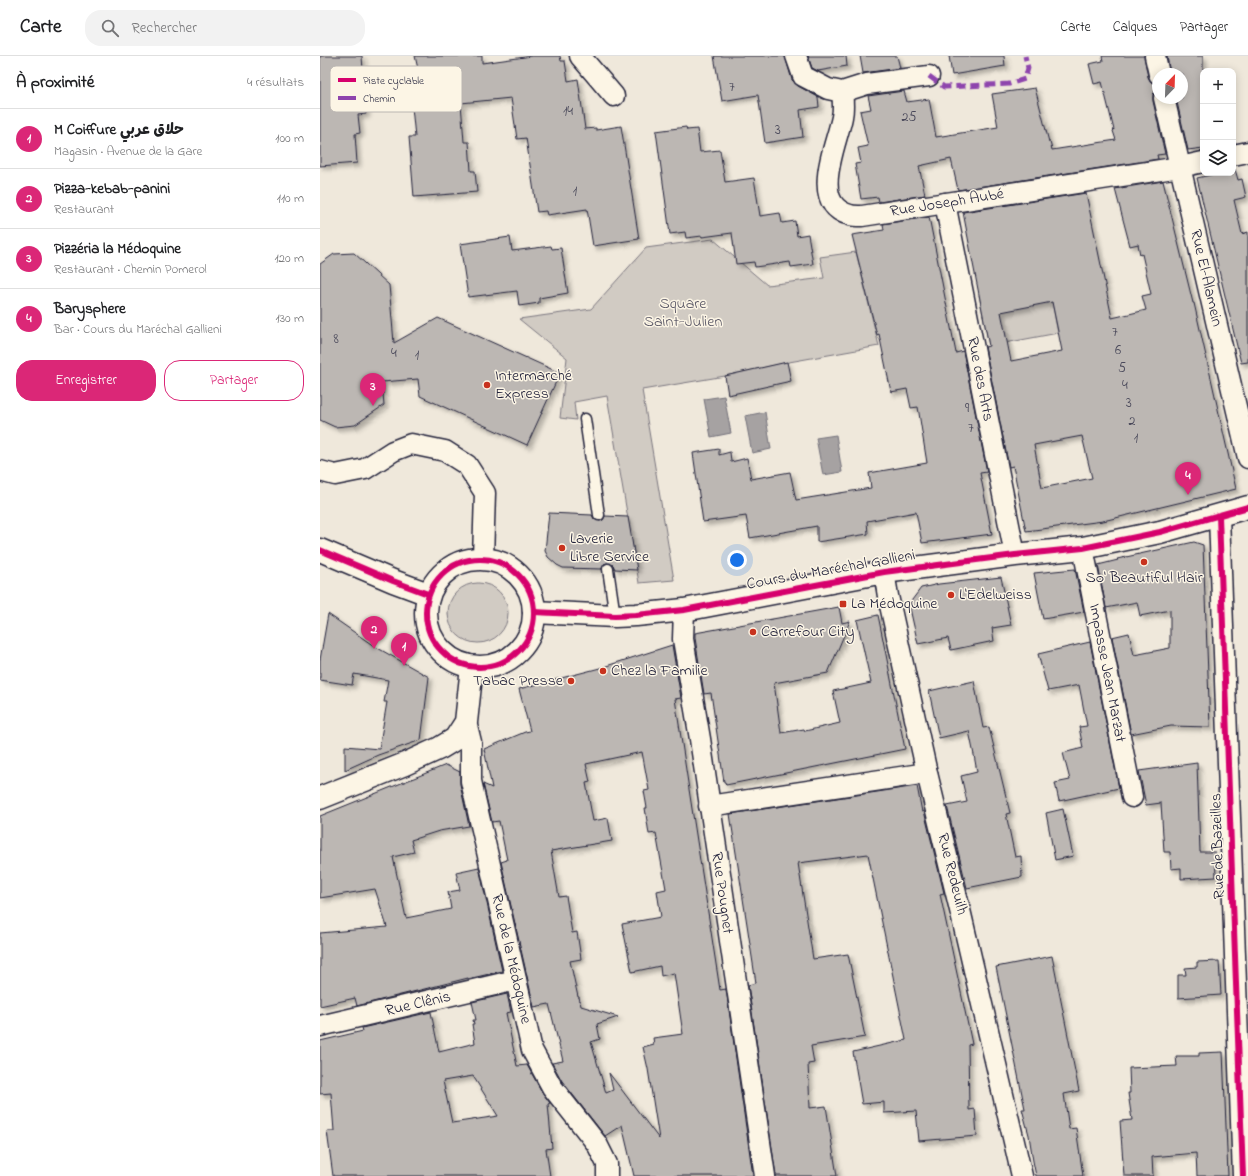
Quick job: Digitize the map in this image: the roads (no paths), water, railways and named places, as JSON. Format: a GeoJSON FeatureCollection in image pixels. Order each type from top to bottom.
{"type":"FeatureCollection","features":[{"type":"Feature","properties":{"kind":"main road","name":"Cours du Maréchal Gallieni"},"geometry":{"type":"LineString","coordinates":[[534,612],[615,616],[684,610],[884,572],[1083,548],[1160,532],[1248,507]]}},
{"type":"Feature","properties":{"kind":"main road"},"geometry":{"type":"LineString","coordinates":[[320,550],[428,594]]}},
{"type":"Feature","properties":{"kind":"main road"},"geometry":{"type":"LineString","coordinates":[[483,558],[499,562],[513,569],[521,577],[532,596],[534,612],[532,630],[523,647],[508,660],[491,666],[472,667],[456,662],[443,653],[433,640],[426,626],[425,609],[428,594],[437,579],[450,567],[466,560],[483,558]]}},
{"type":"Feature","properties":{"kind":"main road"},"geometry":{"type":"LineString","coordinates":[[320,798],[405,764],[440,748],[455,739],[466,722],[472,667]]}},
{"type":"Feature","properties":{"kind":"street"},"geometry":{"type":"LineString","coordinates":[[580,56],[614,96]]}},
{"type":"Feature","properties":{"kind":"street"},"geometry":{"type":"LineString","coordinates":[[796,56],[803,76],[828,89],[842,92],[867,84],[930,76]]}},
{"type":"Feature","properties":{"kind":"street"},"geometry":{"type":"LineString","coordinates":[[1155,56],[1158,68]]}},
{"type":"Feature","properties":{"kind":"street","name":"Rue Joseph Aubé"},"geometry":{"type":"LineString","coordinates":[[842,92],[844,104],[842,116],[828,170],[827,181],[828,194],[832,204],[839,211],[850,216],[862,216],[1200,163]]}},
{"type":"Feature","properties":{"kind":"street","name":"Rue El-Alamein"},"geometry":{"type":"LineString","coordinates":[[1165,104],[1248,458]]}},
{"type":"Feature","properties":{"kind":"street"},"geometry":{"type":"LineString","coordinates":[[1236,154],[1248,152]]}},
{"type":"Feature","properties":{"kind":"street","name":"Rue des Arts"},"geometry":{"type":"LineString","coordinates":[[945,203],[1015,556]]}},
{"type":"Feature","properties":{"kind":"street"},"geometry":{"type":"LineString","coordinates":[[320,471],[335,475],[365,469],[393,451],[411,444],[445,451],[467,465],[485,493],[483,558]]}},
{"type":"Feature","properties":{"kind":"street","name":"Rue de Bazeilles"},"geometry":{"type":"LineString","coordinates":[[1219,516],[1243,1176]]}},
{"type":"Feature","properties":{"kind":"street","name":"Impasse Jean Marzat"},"geometry":{"type":"LineString","coordinates":[[1083,548],[1132,797]]}},
{"type":"Feature","properties":{"kind":"street","name":"Rue Redeuilh"},"geometry":{"type":"LineString","coordinates":[[884,572],[927,773],[1022,1176]]}},
{"type":"Feature","properties":{"kind":"street","name":"Rue Pougnet"},"geometry":{"type":"LineString","coordinates":[[684,610],[683,639],[700,739],[765,1176]]}},
{"type":"Feature","properties":{"kind":"street","name":"Rue de la Médoquine"},"geometry":{"type":"LineString","coordinates":[[466,722],[471,742],[471,781],[532,1050],[552,1087],[597,1144],[607,1164],[607,1176]]}},
{"type":"Feature","properties":{"kind":"street"},"geometry":{"type":"LineString","coordinates":[[709,806],[927,773]]}},
{"type":"Feature","properties":{"kind":"street","name":"Rue Clênis"},"geometry":{"type":"LineString","coordinates":[[320,1026],[516,980]]}},
{"type":"Feature","properties":{"kind":"lane"},"geometry":{"type":"LineString","coordinates":[[585,419],[599,515]]}},
{"type":"Feature","properties":{"kind":"lane"},"geometry":{"type":"LineString","coordinates":[[608,569],[615,616]]}},
{"type":"Feature","properties":{"kind":"place","name":"Intermarché Express"},"geometry":{"type":"Point","coordinates":[487,385]}},
{"type":"Feature","properties":{"kind":"place","name":"Pizzéria la Médoquine"},"geometry":{"type":"Point","coordinates":[373,406]}},
{"type":"Feature","properties":{"kind":"place","name":"Barysphere"},"geometry":{"type":"Point","coordinates":[1188,495]}},
{"type":"Feature","properties":{"kind":"place","name":"Laverie Libre Service"},"geometry":{"type":"Point","coordinates":[562,548]}},
{"type":"Feature","properties":{"kind":"place","name":"So' Beautiful Hair"},"geometry":{"type":"Point","coordinates":[1144,562]}},
{"type":"Feature","properties":{"kind":"place","name":"L'Edelweiss"},"geometry":{"type":"Point","coordinates":[951,595]}},
{"type":"Feature","properties":{"kind":"place","name":"La Médoquine"},"geometry":{"type":"Point","coordinates":[843,604]}},
{"type":"Feature","properties":{"kind":"place","name":"Carrefour City"},"geometry":{"type":"Point","coordinates":[753,632]}},
{"type":"Feature","properties":{"kind":"place","name":"Pizza-kebab-panini"},"geometry":{"type":"Point","coordinates":[374,649]}},
{"type":"Feature","properties":{"kind":"place","name":"M Coiffure حلاق عربي"},"geometry":{"type":"Point","coordinates":[404,666]}},
{"type":"Feature","properties":{"kind":"place","name":"Chez la Familie"},"geometry":{"type":"Point","coordinates":[603,671]}},
{"type":"Feature","properties":{"kind":"place","name":"Tabac Presse"},"geometry":{"type":"Point","coordinates":[571,681]}},
{"type":"Feature","properties":{"kind":"park label","name":"Square Saint-Julien"},"geometry":{"type":"Point","coordinates":[683,313]}}]}
